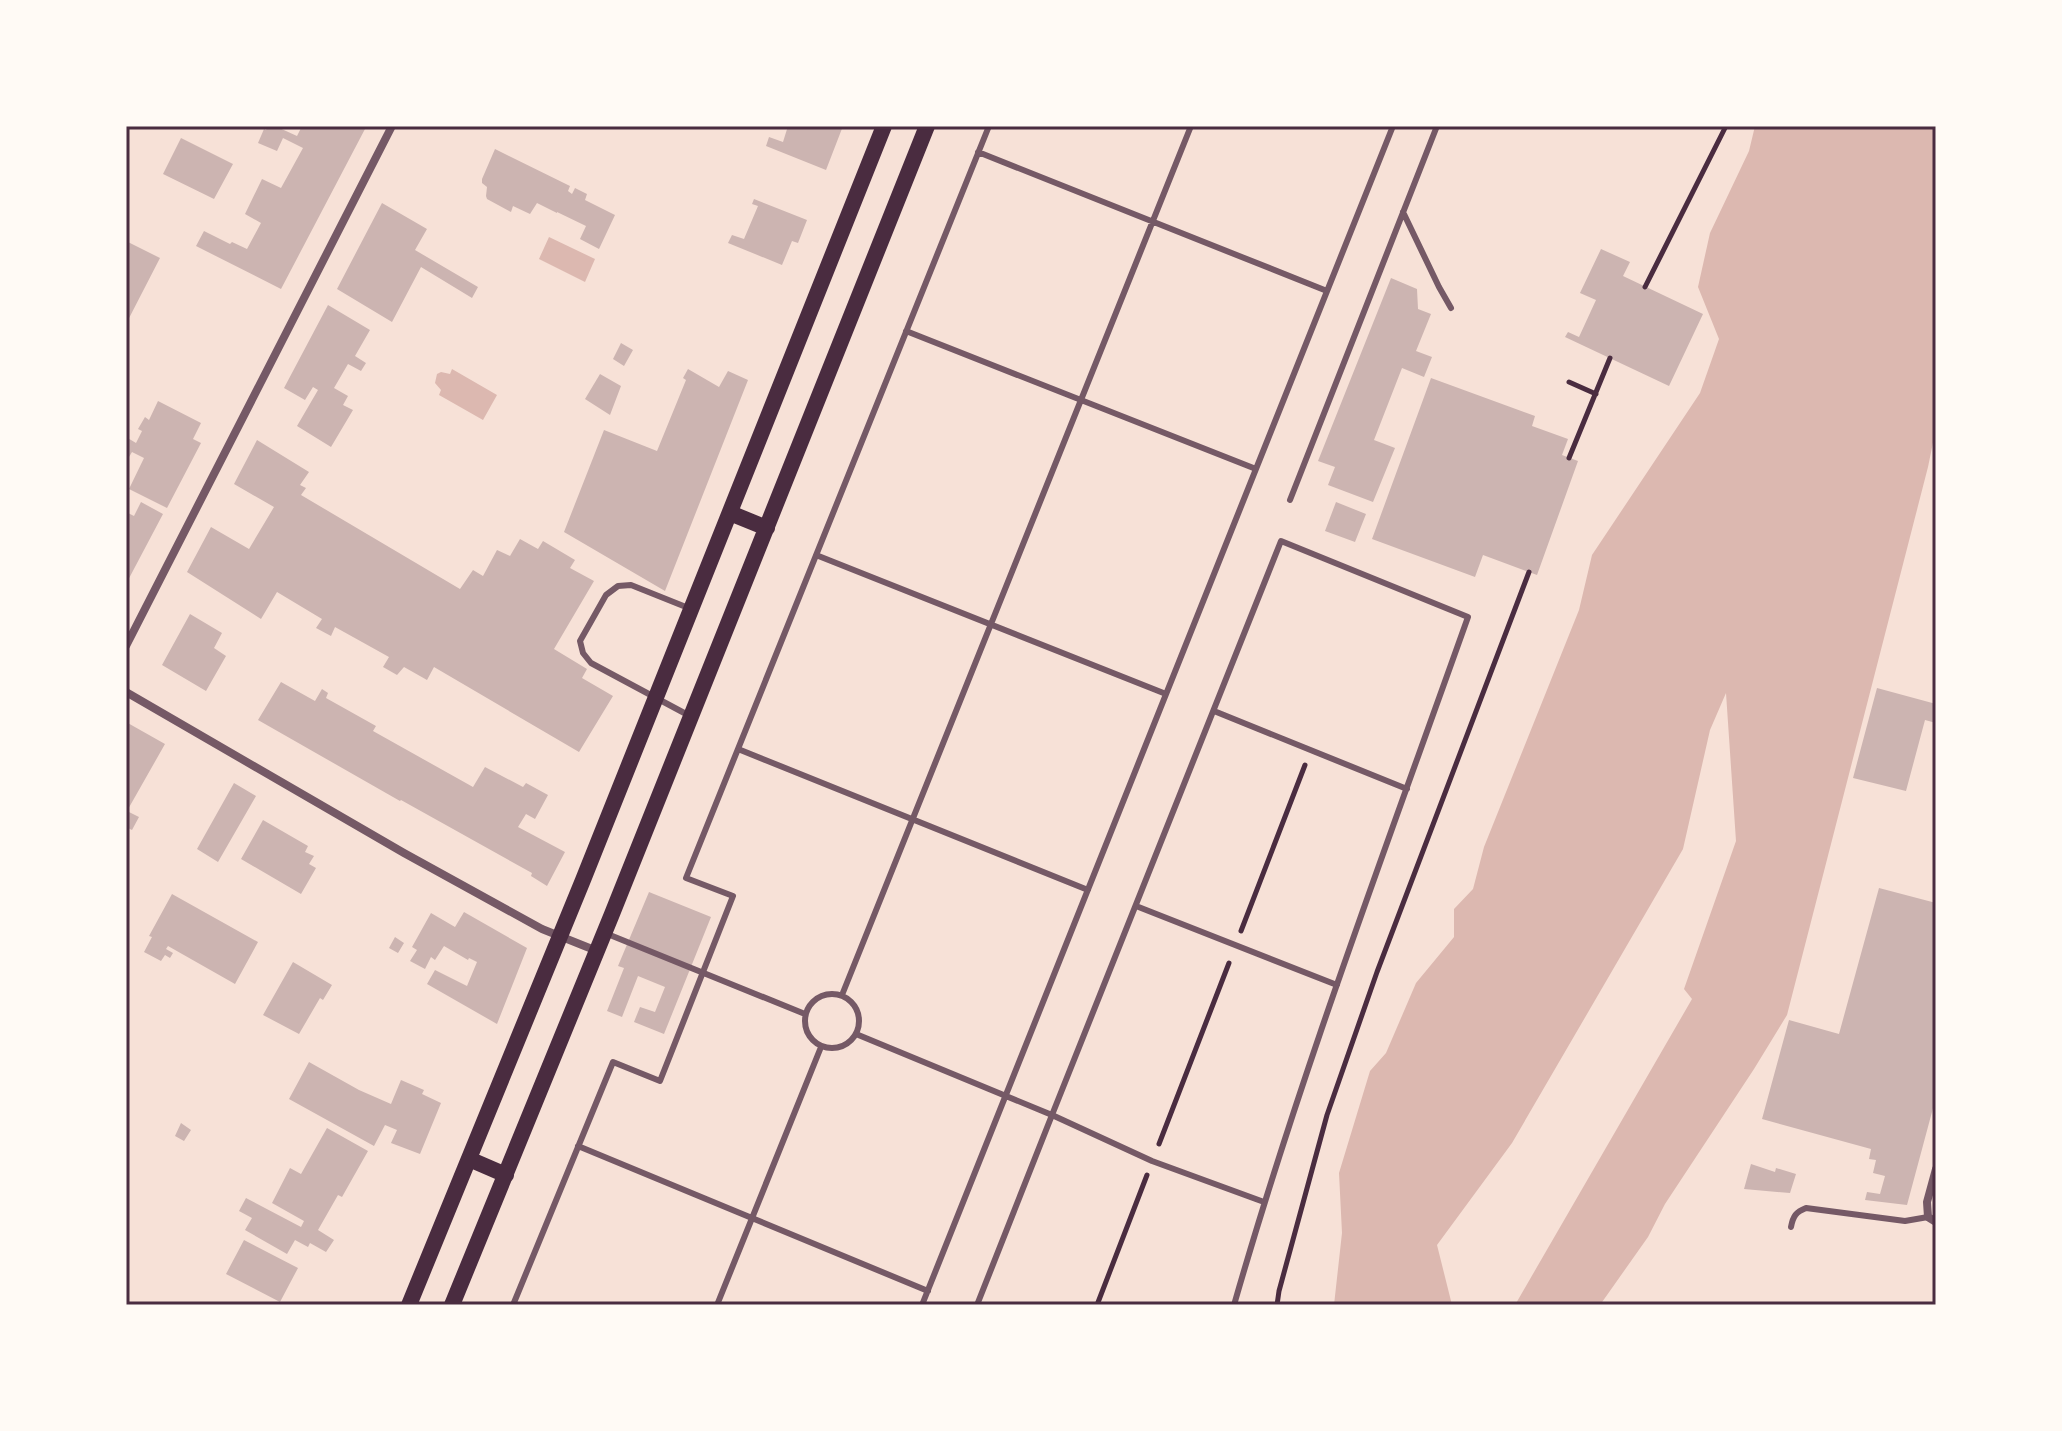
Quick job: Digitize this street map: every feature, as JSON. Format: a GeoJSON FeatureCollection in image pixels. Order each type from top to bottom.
{"type":"FeatureCollection","features":[{"type":"Feature","properties":{"kind":"main road"},"geometry":{"type":"LineString","coordinates":[[409,1305],[656,699],[884,126]]}},
{"type":"Feature","properties":{"kind":"main road"},"geometry":{"type":"LineString","coordinates":[[452,1305],[927,126]]}},
{"type":"Feature","properties":{"kind":"main road"},"geometry":{"type":"LineString","coordinates":[[730,513],[767,528]]}},
{"type":"Feature","properties":{"kind":"main road"},"geometry":{"type":"LineString","coordinates":[[469,1159],[506,1175]]}},
{"type":"Feature","properties":{"kind":"street"},"geometry":{"type":"LineString","coordinates":[[126,646],[392,126]]}},
{"type":"Feature","properties":{"kind":"street"},"geometry":{"type":"LineString","coordinates":[[126,692],[542,929],[597,951]]}},
{"type":"Feature","properties":{"kind":"street"},"geometry":{"type":"LineString","coordinates":[[1932,1220],[1927,1202],[1936,1169]]}},
{"type":"Feature","properties":{"kind":"lane"},"geometry":{"type":"LineString","coordinates":[[513,1305],[613,1062],[660,1081],[733,896],[686,878],[989,126]]}},
{"type":"Feature","properties":{"kind":"lane"},"geometry":{"type":"LineString","coordinates":[[842,995],[1191,126]]}},
{"type":"Feature","properties":{"kind":"lane"},"geometry":{"type":"LineString","coordinates":[[922,1305],[1393,126]]}},
{"type":"Feature","properties":{"kind":"lane"},"geometry":{"type":"LineString","coordinates":[[1290,500],[1437,126]]}},
{"type":"Feature","properties":{"kind":"lane"},"geometry":{"type":"LineString","coordinates":[[978,152],[1327,291]]}},
{"type":"Feature","properties":{"kind":"lane"},"geometry":{"type":"LineString","coordinates":[[1403,212],[1451,308]]}},
{"type":"Feature","properties":{"kind":"lane"},"geometry":{"type":"LineString","coordinates":[[906,331],[1256,469]]}},
{"type":"Feature","properties":{"kind":"lane"},"geometry":{"type":"LineString","coordinates":[[977,1305],[1281,541],[1468,617],[1337,985],[1264,1202],[1234,1305]]}},
{"type":"Feature","properties":{"kind":"lane"},"geometry":{"type":"LineString","coordinates":[[816,555],[1166,694]]}},
{"type":"Feature","properties":{"kind":"lane"},"geometry":{"type":"LineString","coordinates":[[691,609],[631,585],[618,586],[606,595],[580,641],[583,653],[591,663],[691,717]]}},
{"type":"Feature","properties":{"kind":"lane"},"geometry":{"type":"LineString","coordinates":[[1214,711],[1407,789]]}},
{"type":"Feature","properties":{"kind":"lane"},"geometry":{"type":"LineString","coordinates":[[738,749],[1088,890]]}},
{"type":"Feature","properties":{"kind":"lane"},"geometry":{"type":"LineString","coordinates":[[1136,906],[1337,985]]}},
{"type":"Feature","properties":{"kind":"lane"},"geometry":{"type":"LineString","coordinates":[[604,933],[805,1014]]}},
{"type":"Feature","properties":{"kind":"lane"},"geometry":{"type":"LineString","coordinates":[[833,993],[842,995],[850,1000],[859,1016],[856,1034],[852,1041],[837,1048],[821,1047],[805,1029],[805,1014],[816,999],[833,993]]}},
{"type":"Feature","properties":{"kind":"lane"},"geometry":{"type":"LineString","coordinates":[[856,1034],[1052,1115],[1152,1161],[1264,1202]]}},
{"type":"Feature","properties":{"kind":"lane"},"geometry":{"type":"LineString","coordinates":[[717,1305],[821,1047]]}},
{"type":"Feature","properties":{"kind":"lane"},"geometry":{"type":"LineString","coordinates":[[578,1146],[928,1291]]}},
{"type":"Feature","properties":{"kind":"lane"},"geometry":{"type":"LineString","coordinates":[[1791,1227],[1797,1211],[1806,1208],[1905,1221],[1932,1220]]}},
{"type":"Feature","properties":{"kind":"path"},"geometry":{"type":"LineString","coordinates":[[1645,287],[1726,126]]}},
{"type":"Feature","properties":{"kind":"path"},"geometry":{"type":"LineString","coordinates":[[1569,458],[1610,358]]}},
{"type":"Feature","properties":{"kind":"path"},"geometry":{"type":"LineString","coordinates":[[1569,382],[1596,394]]}},
{"type":"Feature","properties":{"kind":"path"},"geometry":{"type":"LineString","coordinates":[[1277,1305],[1327,1115],[1377,972],[1529,572]]}},
{"type":"Feature","properties":{"kind":"path"},"geometry":{"type":"LineString","coordinates":[[1097,1305],[1311,750]]}},
{"type":"Feature","properties":{"kind":"shaded area"},"geometry":{"type":"Polygon","coordinates":[[[1755,126],[1936,126],[1936,428],[1787,1015],[1665,1204],[1648,1237],[1600,1305],[1515,1305],[1692,999],[1684,989],[1736,841],[1726,693],[1710,730],[1683,849],[1512,1143],[1437,1245],[1452,1305],[1334,1305],[1342,1233],[1339,1173],[1370,1071],[1386,1053],[1416,983],[1454,937],[1454,909],[1473,889],[1484,847],[1579,610],[1592,555],[1700,393],[1719,339],[1698,287],[1710,233],[1749,151],[1755,126]]]}},
{"type":"Feature","properties":{"kind":"shaded area"},"geometry":{"type":"Polygon","coordinates":[[[549,237],[595,259],[585,282],[539,259],[549,237]]]}},
{"type":"Feature","properties":{"kind":"shaded area"},"geometry":{"type":"Polygon","coordinates":[[[452,369],[497,395],[483,420],[439,395],[441,390],[435,383],[437,374],[450,374],[452,369]]]}},
{"type":"Feature","properties":{"kind":"building"},"geometry":{"type":"Polygon","coordinates":[[[268,126],[297,136],[302,126],[359,126],[365,129],[281,289],[196,246],[204,231],[247,249],[261,223],[245,214],[262,179],[281,188],[303,148],[283,138],[277,151],[258,143],[268,126]]]}},
{"type":"Feature","properties":{"kind":"building"},"geometry":{"type":"Polygon","coordinates":[[[788,126],[843,126],[826,170],[766,146],[769,137],[783,142],[788,126]]]}},
{"type":"Feature","properties":{"kind":"building"},"geometry":{"type":"Polygon","coordinates":[[[181,138],[233,164],[214,199],[163,174],[181,138]]]}},
{"type":"Feature","properties":{"kind":"building"},"geometry":{"type":"Polygon","coordinates":[[[495,149],[570,186],[568,191],[572,194],[575,188],[587,194],[585,200],[615,215],[599,249],[580,239],[586,226],[537,203],[530,214],[513,206],[511,212],[487,199],[487,187],[482,179],[495,149]]]}},
{"type":"Feature","properties":{"kind":"building"},"geometry":{"type":"Polygon","coordinates":[[[754,199],[807,220],[798,243],[792,241],[782,265],[728,243],[732,235],[744,239],[758,206],[752,204],[754,199]]]}},
{"type":"Feature","properties":{"kind":"building"},"geometry":{"type":"Polygon","coordinates":[[[382,203],[427,229],[415,250],[478,287],[472,298],[421,267],[392,322],[337,289],[382,203]]]}},
{"type":"Feature","properties":{"kind":"building"},"geometry":{"type":"Polygon","coordinates":[[[126,241],[160,258],[126,324],[126,241]]]}},
{"type":"Feature","properties":{"kind":"building"},"geometry":{"type":"Polygon","coordinates":[[[1601,249],[1630,262],[1623,276],[1703,314],[1669,386],[1565,337],[1568,332],[1579,337],[1596,300],[1580,293],[1601,249]]]}},
{"type":"Feature","properties":{"kind":"building"},"geometry":{"type":"Polygon","coordinates":[[[1391,278],[1417,289],[1418,309],[1431,314],[1416,351],[1432,357],[1424,377],[1402,368],[1374,440],[1395,448],[1373,502],[1328,485],[1335,467],[1318,461],[1391,278]]]}},
{"type":"Feature","properties":{"kind":"building"},"geometry":{"type":"Polygon","coordinates":[[[328,305],[370,330],[355,356],[366,363],[361,371],[348,364],[334,388],[348,396],[343,405],[353,410],[331,447],[297,426],[318,390],[313,387],[305,400],[284,388],[328,305]]]}},
{"type":"Feature","properties":{"kind":"building"},"geometry":{"type":"Polygon","coordinates":[[[621,343],[633,350],[624,366],[613,359],[621,343]]]}},
{"type":"Feature","properties":{"kind":"building"},"geometry":{"type":"Polygon","coordinates":[[[688,369],[719,387],[728,371],[748,380],[665,591],[564,532],[604,430],[657,451],[688,369]]]}},
{"type":"Feature","properties":{"kind":"building"},"geometry":{"type":"Polygon","coordinates":[[[600,374],[621,386],[610,415],[585,399],[600,374]]]}},
{"type":"Feature","properties":{"kind":"building"},"geometry":{"type":"Polygon","coordinates":[[[1431,378],[1535,416],[1532,426],[1568,439],[1562,455],[1578,461],[1537,575],[1483,555],[1475,577],[1372,539],[1431,378]]]}},
{"type":"Feature","properties":{"kind":"building"},"geometry":{"type":"Polygon","coordinates":[[[158,401],[201,423],[193,439],[201,443],[167,508],[129,489],[144,458],[132,452],[129,457],[126,455],[126,437],[136,443],[142,431],[138,429],[145,417],[149,420],[158,401]]]}},
{"type":"Feature","properties":{"kind":"building"},"geometry":{"type":"Polygon","coordinates":[[[257,440],[309,472],[300,485],[306,488],[301,495],[460,589],[473,570],[483,576],[497,550],[510,556],[520,539],[538,549],[543,541],[575,560],[570,568],[594,581],[554,649],[587,669],[582,678],[613,696],[579,752],[434,667],[427,680],[404,667],[397,675],[383,667],[389,657],[335,627],[331,636],[316,628],[322,619],[277,592],[261,619],[187,572],[211,527],[249,549],[274,507],[234,484],[257,440]]]}},
{"type":"Feature","properties":{"kind":"building"},"geometry":{"type":"Polygon","coordinates":[[[141,502],[163,514],[126,584],[126,512],[134,516],[141,502]]]}},
{"type":"Feature","properties":{"kind":"building"},"geometry":{"type":"Polygon","coordinates":[[[1336,502],[1366,514],[1355,542],[1325,531],[1336,502]]]}},
{"type":"Feature","properties":{"kind":"building"},"geometry":{"type":"Polygon","coordinates":[[[190,614],[222,633],[214,648],[226,656],[206,691],[162,665],[190,614]]]}},
{"type":"Feature","properties":{"kind":"building"},"geometry":{"type":"Polygon","coordinates":[[[281,682],[315,701],[322,689],[328,693],[326,698],[376,726],[373,731],[473,787],[485,767],[523,787],[526,783],[548,795],[535,819],[526,814],[518,827],[565,852],[547,886],[531,876],[532,873],[258,720],[281,682]]]}},
{"type":"Feature","properties":{"kind":"building"},"geometry":{"type":"Polygon","coordinates":[[[1877,688],[1936,704],[1936,723],[1925,720],[1906,791],[1853,778],[1877,688]]]}},
{"type":"Feature","properties":{"kind":"building"},"geometry":{"type":"Polygon","coordinates":[[[126,722],[165,744],[127,811],[139,817],[132,830],[126,827],[126,722]]]}},
{"type":"Feature","properties":{"kind":"building"},"geometry":{"type":"Polygon","coordinates":[[[234,783],[256,796],[218,862],[197,849],[234,783]]]}},
{"type":"Feature","properties":{"kind":"building"},"geometry":{"type":"Polygon","coordinates":[[[263,820],[308,846],[305,852],[314,856],[309,864],[316,868],[301,894],[241,859],[263,820]]]}},
{"type":"Feature","properties":{"kind":"building"},"geometry":{"type":"Polygon","coordinates":[[[1879,888],[1936,903],[1936,1097],[1907,1205],[1865,1200],[1867,1192],[1880,1194],[1885,1176],[1873,1173],[1876,1160],[1869,1159],[1871,1149],[1762,1119],[1789,1020],[1839,1034],[1879,888]]]}},
{"type":"Feature","properties":{"kind":"building"},"geometry":{"type":"Polygon","coordinates":[[[649,892],[711,917],[664,1034],[634,1022],[640,1007],[655,1012],[665,987],[638,976],[622,1017],[607,1011],[624,968],[618,966],[649,892]]]}},
{"type":"Feature","properties":{"kind":"building"},"geometry":{"type":"Polygon","coordinates":[[[172,894],[258,942],[235,984],[168,946],[166,949],[173,953],[170,958],[165,955],[161,961],[144,952],[152,937],[149,936],[172,894]]]}},
{"type":"Feature","properties":{"kind":"building"},"geometry":{"type":"Polygon","coordinates":[[[464,912],[527,948],[497,1024],[427,984],[435,970],[467,986],[477,962],[444,946],[435,960],[431,957],[425,969],[410,961],[417,950],[412,947],[431,913],[455,927],[464,912]]]}},
{"type":"Feature","properties":{"kind":"building"},"geometry":{"type":"Polygon","coordinates":[[[395,937],[404,943],[398,953],[389,948],[395,937]]]}},
{"type":"Feature","properties":{"kind":"building"},"geometry":{"type":"Polygon","coordinates":[[[293,962],[332,985],[323,1000],[320,998],[299,1034],[263,1015],[293,962]]]}},
{"type":"Feature","properties":{"kind":"building"},"geometry":{"type":"Polygon","coordinates":[[[309,1062],[391,1104],[401,1080],[424,1090],[422,1094],[441,1103],[420,1154],[391,1143],[397,1130],[385,1125],[374,1146],[289,1099],[309,1062]]]}},
{"type":"Feature","properties":{"kind":"building"},"geometry":{"type":"Polygon","coordinates":[[[181,1123],[191,1130],[184,1141],[175,1136],[181,1123]]]}},
{"type":"Feature","properties":{"kind":"building"},"geometry":{"type":"Polygon","coordinates":[[[327,1128],[368,1151],[342,1197],[338,1195],[318,1230],[334,1240],[326,1252],[310,1243],[308,1247],[295,1240],[287,1254],[245,1230],[252,1218],[239,1211],[246,1198],[301,1227],[304,1221],[272,1203],[290,1168],[301,1174],[327,1128]]]}},
{"type":"Feature","properties":{"kind":"building"},"geometry":{"type":"Polygon","coordinates":[[[1751,1164],[1775,1172],[1776,1168],[1796,1174],[1790,1193],[1744,1189],[1751,1164]]]}},
{"type":"Feature","properties":{"kind":"building"},"geometry":{"type":"Polygon","coordinates":[[[244,1240],[298,1268],[280,1302],[226,1274],[244,1240]]]}}]}
